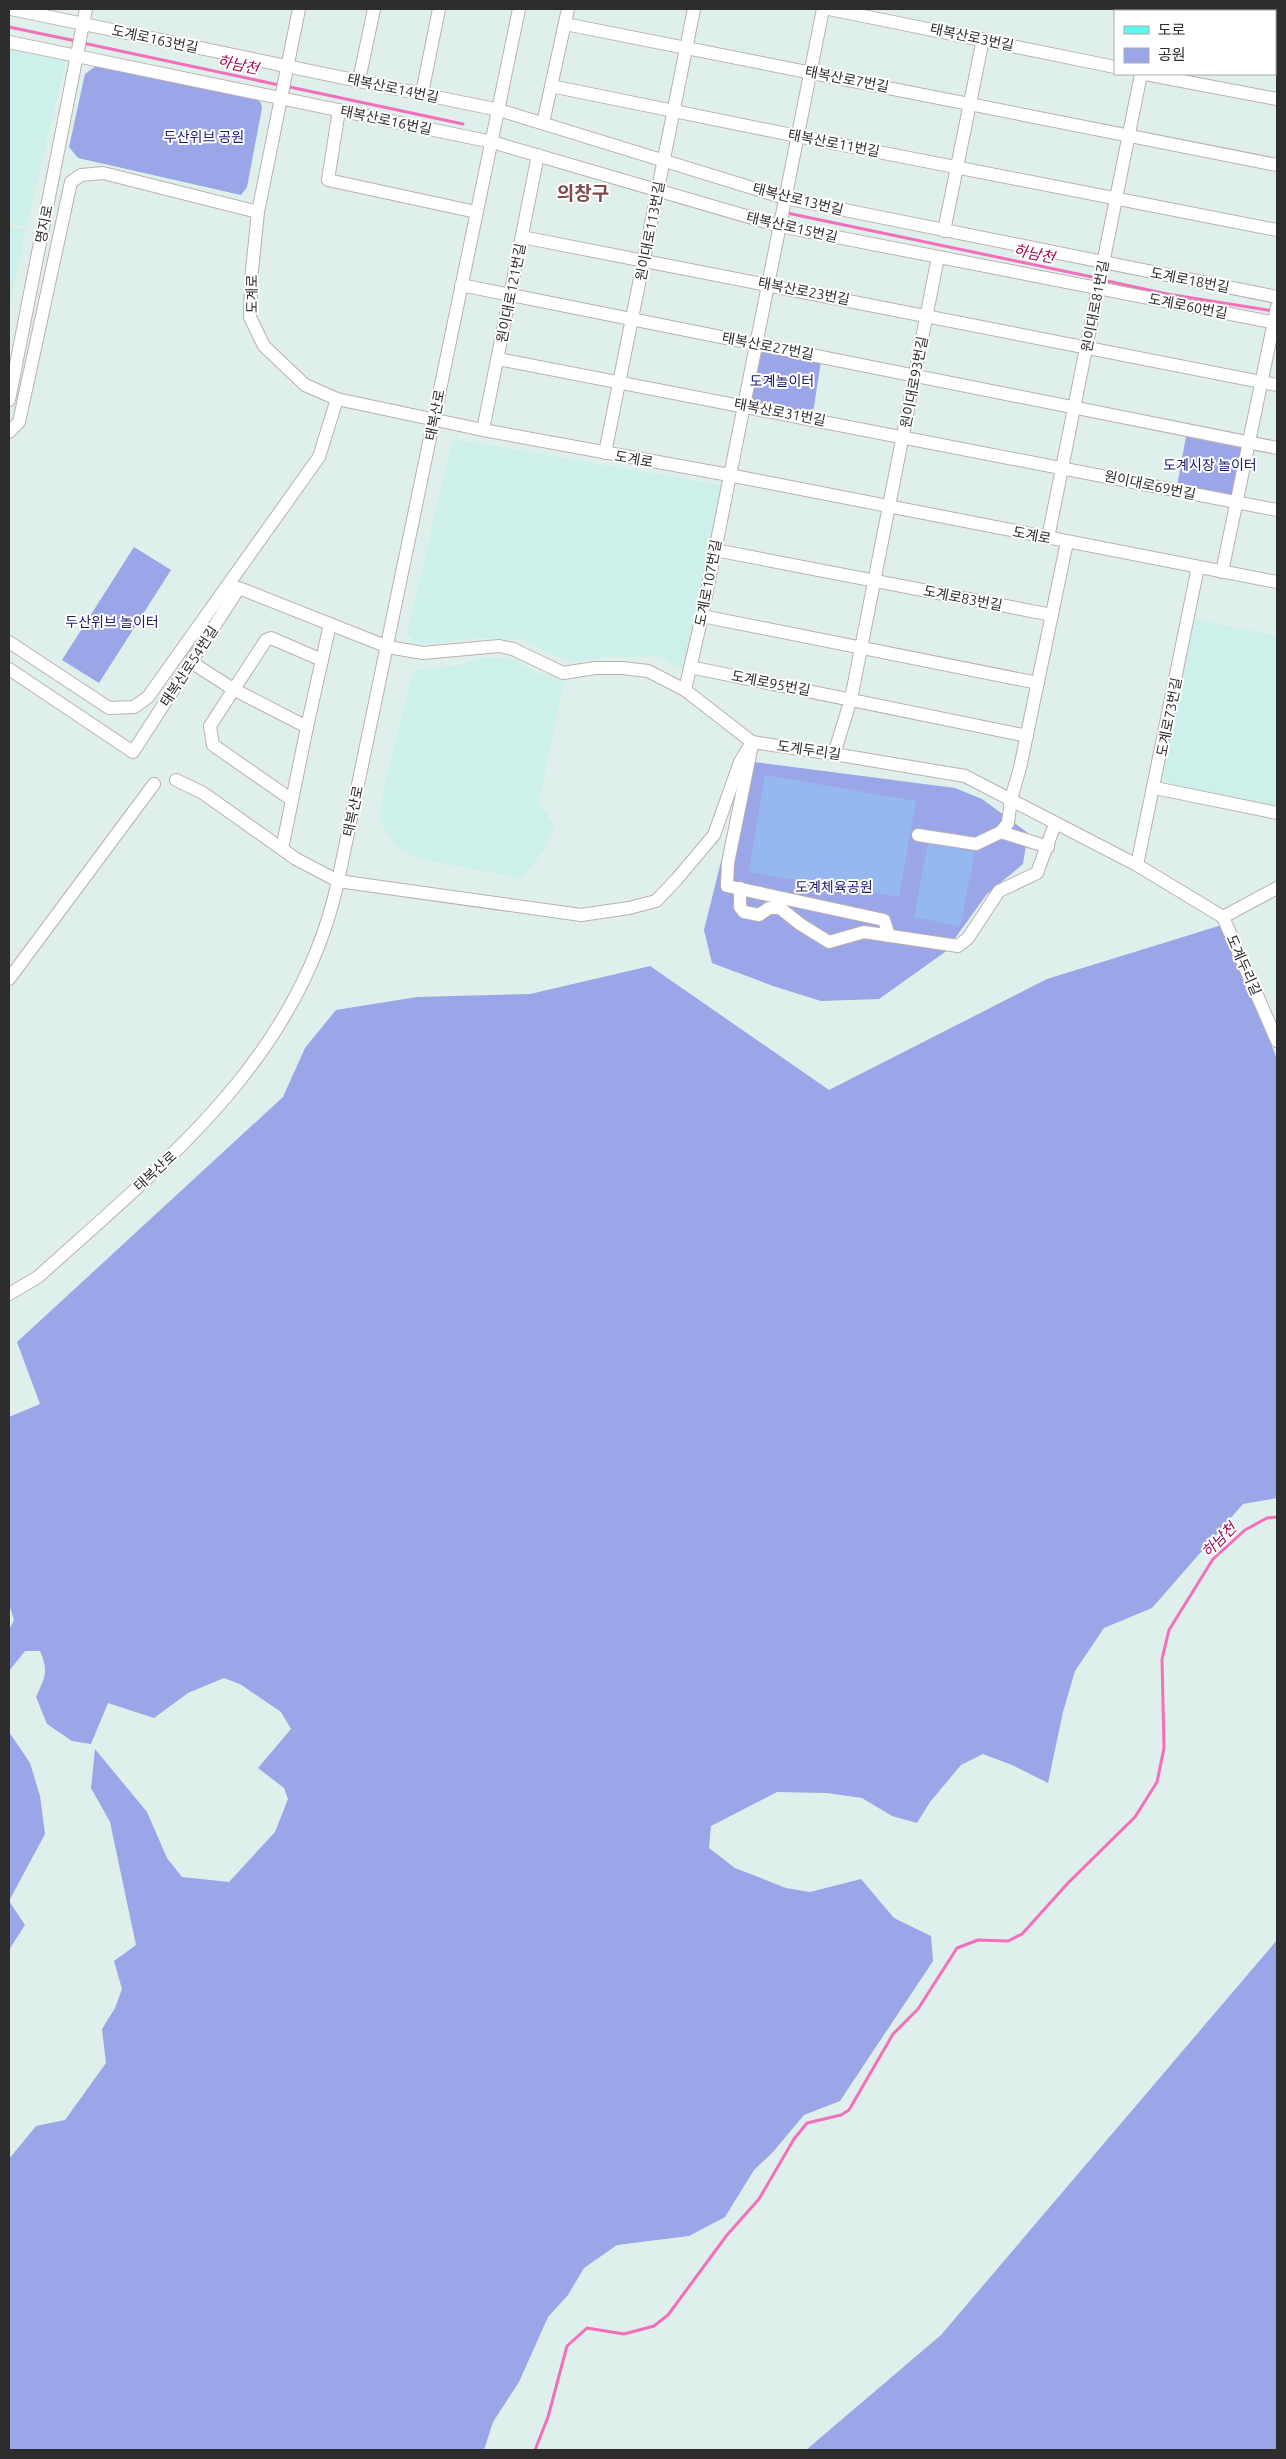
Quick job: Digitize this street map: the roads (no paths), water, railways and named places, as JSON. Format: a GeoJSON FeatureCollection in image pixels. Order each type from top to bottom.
{"type":"FeatureCollection","features":[{"type":"Feature","properties":{"kind":"street","name":"도계로163번길"},"geometry":{"type":"LineString","coordinates":[[11,9],[82,26],[286,68]]}},
{"type":"Feature","properties":{"kind":"street"},"geometry":{"type":"LineString","coordinates":[[82,26],[86,9]]}},
{"type":"Feature","properties":{"kind":"street"},"geometry":{"type":"LineString","coordinates":[[286,68],[299,9]]}},
{"type":"Feature","properties":{"kind":"street"},"geometry":{"type":"LineString","coordinates":[[359,80],[374,9]]}},
{"type":"Feature","properties":{"kind":"street"},"geometry":{"type":"LineString","coordinates":[[422,93],[439,9]]}},
{"type":"Feature","properties":{"kind":"street"},"geometry":{"type":"LineString","coordinates":[[498,112],[519,9]]}},
{"type":"Feature","properties":{"kind":"street"},"geometry":{"type":"LineString","coordinates":[[543,123],[568,9]]}},
{"type":"Feature","properties":{"kind":"street","name":"원이대로113번길"},"geometry":{"type":"LineString","coordinates":[[605,453],[694,9]]}},
{"type":"Feature","properties":{"kind":"street","name":"도계로107번길"},"geometry":{"type":"LineString","coordinates":[[685,690],[702,616],[823,9]]}},
{"type":"Feature","properties":{"kind":"street","name":"태복산로3번길"},"geometry":{"type":"LineString","coordinates":[[829,9],[1114,67]]}},
{"type":"Feature","properties":{"kind":"street","name":"태복산로7번길"},"geometry":{"type":"LineString","coordinates":[[565,24],[1129,135]]}},
{"type":"Feature","properties":{"kind":"street","name":"명지로"},"geometry":{"type":"LineString","coordinates":[[9,400],[82,26]]}},
{"type":"Feature","properties":{"kind":"street"},"geometry":{"type":"LineString","coordinates":[[944,231],[983,39]]}},
{"type":"Feature","properties":{"kind":"street","name":"태복산로16번길"},"geometry":{"type":"LineString","coordinates":[[9,42],[77,52],[281,95],[339,110],[492,140]]}},
{"type":"Feature","properties":{"kind":"street","name":"태복산로14번길"},"geometry":{"type":"LineString","coordinates":[[286,68],[422,93],[498,112]]}},
{"type":"Feature","properties":{"kind":"street","name":"도계로"},"geometry":{"type":"LineString","coordinates":[[286,68],[258,212],[251,280],[250,317],[264,346],[283,367],[305,385],[337,399],[483,430],[729,475],[1277,582]]}},
{"type":"Feature","properties":{"kind":"street","name":"원이대로81번길"},"geometry":{"type":"LineString","coordinates":[[1048,538],[1141,75]]}},
{"type":"Feature","properties":{"kind":"street"},"geometry":{"type":"LineString","coordinates":[[1150,75],[1277,99]]}},
{"type":"Feature","properties":{"kind":"street","name":"태복산로11번길"},"geometry":{"type":"LineString","coordinates":[[551,86],[1116,199]]}},
{"type":"Feature","properties":{"kind":"street"},"geometry":{"type":"LineString","coordinates":[[339,110],[328,180],[476,212]]}},
{"type":"Feature","properties":{"kind":"street","name":"태복산로13번길"},"geometry":{"type":"LineString","coordinates":[[498,112],[543,123],[785,198],[1103,266]]}},
{"type":"Feature","properties":{"kind":"street","name":"태복산로"},"geometry":{"type":"LineString","coordinates":[[9,1294],[38,1277],[189,1140],[219,1107],[261,1053],[295,998],[319,950],[338,881],[498,112]]}},
{"type":"Feature","properties":{"kind":"street"},"geometry":{"type":"LineString","coordinates":[[1129,135],[1277,164]]}},
{"type":"Feature","properties":{"kind":"street","name":"태복산로15번길"},"geometry":{"type":"LineString","coordinates":[[492,140],[780,226],[1099,287]]}},
{"type":"Feature","properties":{"kind":"street","name":"원이대로121번길"},"geometry":{"type":"LineString","coordinates":[[483,430],[538,155]]}},
{"type":"Feature","properties":{"kind":"street"},"geometry":{"type":"LineString","coordinates":[[9,432],[19,422],[71,182],[81,175],[103,172],[258,212]]}},
{"type":"Feature","properties":{"kind":"street"},"geometry":{"type":"LineString","coordinates":[[1116,199],[1277,230]]}},
{"type":"Feature","properties":{"kind":"street","name":"태복산로23번길"},"geometry":{"type":"LineString","coordinates":[[522,236],[1086,348]]}},
{"type":"Feature","properties":{"kind":"street","name":"원이대로93번길"},"geometry":{"type":"LineString","coordinates":[[888,507],[916,376],[938,257]]}},
{"type":"Feature","properties":{"kind":"street","name":"도계로18번길"},"geometry":{"type":"LineString","coordinates":[[1103,266],[1277,297]]}},
{"type":"Feature","properties":{"kind":"street","name":"태복산로27번길"},"geometry":{"type":"LineString","coordinates":[[461,285],[1075,406]]}},
{"type":"Feature","properties":{"kind":"street","name":"도계로60번길"},"geometry":{"type":"LineString","coordinates":[[1099,287],[1276,318]]}},
{"type":"Feature","properties":{"kind":"street"},"geometry":{"type":"LineString","coordinates":[[1222,572],[1276,318]]}},
{"type":"Feature","properties":{"kind":"street"},"geometry":{"type":"LineString","coordinates":[[1086,348],[1277,385]]}},
{"type":"Feature","properties":{"kind":"street","name":"태복산로31번길"},"geometry":{"type":"LineString","coordinates":[[498,359],[1063,467]]}},
{"type":"Feature","properties":{"kind":"street"},"geometry":{"type":"LineString","coordinates":[[9,642],[109,708],[134,707],[148,697],[319,457],[337,399]]}},
{"type":"Feature","properties":{"kind":"street"},"geometry":{"type":"LineString","coordinates":[[1075,406],[1277,448]]}},
{"type":"Feature","properties":{"kind":"street","name":"원이대로69번길"},"geometry":{"type":"LineString","coordinates":[[1063,467],[1238,503]]}},
{"type":"Feature","properties":{"kind":"street"},"geometry":{"type":"LineString","coordinates":[[1238,503],[1277,510]]}},
{"type":"Feature","properties":{"kind":"street"},"geometry":{"type":"LineString","coordinates":[[834,754],[851,700],[888,507]]}},
{"type":"Feature","properties":{"kind":"street"},"geometry":{"type":"LineString","coordinates":[[918,835],[976,844],[1000,832],[1008,823],[1011,799],[1027,736],[1066,542]]}},
{"type":"Feature","properties":{"kind":"street"},"geometry":{"type":"LineString","coordinates":[[714,550],[874,580]]}},
{"type":"Feature","properties":{"kind":"street","name":"도계로73번길"},"geometry":{"type":"LineString","coordinates":[[1137,866],[1198,567]]}},
{"type":"Feature","properties":{"kind":"street","name":"도계로83번길"},"geometry":{"type":"LineString","coordinates":[[874,580],[1052,615]]}},
{"type":"Feature","properties":{"kind":"street","name":"태복산로54번길"},"geometry":{"type":"LineString","coordinates":[[9,669],[133,752],[239,588],[388,646]]}},
{"type":"Feature","properties":{"kind":"street"},"geometry":{"type":"LineString","coordinates":[[702,616],[1038,683]]}},
{"type":"Feature","properties":{"kind":"street"},"geometry":{"type":"LineString","coordinates":[[282,850],[330,624]]}},
{"type":"Feature","properties":{"kind":"street"},"geometry":{"type":"LineString","coordinates":[[292,800],[212,745],[210,726],[266,640],[271,638],[322,660]]}},
{"type":"Feature","properties":{"kind":"street","name":"도계두리길"},"geometry":{"type":"LineString","coordinates":[[388,646],[422,653],[499,646],[513,649],[563,673],[595,668],[622,668],[648,671],[685,690],[752,742],[965,776],[1137,866],[1223,917],[1277,1041]]}},
{"type":"Feature","properties":{"kind":"street"},"geometry":{"type":"LineString","coordinates":[[191,662],[234,689],[307,727]]}},
{"type":"Feature","properties":{"kind":"street","name":"도계로95번길"},"geometry":{"type":"LineString","coordinates":[[690,667],[851,700]]}},
{"type":"Feature","properties":{"kind":"street"},"geometry":{"type":"LineString","coordinates":[[851,700],[1027,736]]}},
{"type":"Feature","properties":{"kind":"street"},"geometry":{"type":"LineString","coordinates":[[176,780],[203,793],[296,859],[338,881],[581,915],[629,908],[656,901],[714,835],[740,762],[752,742]]}},
{"type":"Feature","properties":{"kind":"street"},"geometry":{"type":"LineString","coordinates":[[752,742],[752,754],[728,862],[727,886],[884,920],[889,936]]}},
{"type":"Feature","properties":{"kind":"street"},"geometry":{"type":"LineString","coordinates":[[9,979],[154,784]]}},
{"type":"Feature","properties":{"kind":"street"},"geometry":{"type":"LineString","coordinates":[[1154,788],[1277,813]]}},
{"type":"Feature","properties":{"kind":"street"},"geometry":{"type":"LineString","coordinates":[[740,888],[740,907],[744,912],[759,915],[769,908],[780,908],[800,924],[829,942],[864,932],[958,946],[968,938],[999,891],[1037,873],[1056,824]]}},
{"type":"Feature","properties":{"kind":"street"},"geometry":{"type":"LineString","coordinates":[[1000,832],[1048,847]]}},
{"type":"Feature","properties":{"kind":"street","name":"도계두리길"},"geometry":{"type":"LineString","coordinates":[[1223,917],[1277,888]]}},
{"type":"Feature","properties":{"kind":"waterway","name":"하남천"},"geometry":{"type":"LineString","coordinates":[[9,27],[76,41]]}},
{"type":"Feature","properties":{"kind":"waterway","name":"하남천"},"geometry":{"type":"LineString","coordinates":[[83,43],[279,85]]}},
{"type":"Feature","properties":{"kind":"waterway","name":"하남천"},"geometry":{"type":"LineString","coordinates":[[285,86],[463,124]]}},
{"type":"Feature","properties":{"kind":"waterway","name":"하남천"},"geometry":{"type":"LineString","coordinates":[[787,213],[1097,278]]}},
{"type":"Feature","properties":{"kind":"waterway","name":"하남천"},"geometry":{"type":"LineString","coordinates":[[1103,280],[1167,294],[1274,311]]}},
{"type":"Feature","properties":{"kind":"waterway"},"geometry":{"type":"LineString","coordinates":[[535,2450],[548,2417],[567,2346],[587,2328],[624,2334],[654,2326],[668,2315],[727,2235],[759,2199],[794,2139],[807,2123],[841,2115],[849,2110],[893,2034],[918,2009],[957,1948],[978,1940],[1008,1941],[1022,1934],[1068,1883],[1135,1817],[1157,1782],[1164,1748],[1162,1659],[1169,1630],[1213,1559],[1245,1530],[1267,1518],[1277,1517]]}},
{"type":"Feature","properties":{"kind":"district","name":"의창구"},"geometry":{"type":"Point","coordinates":[583,193]}},
{"type":"Feature","properties":{"kind":"park label","name":"두산위브 공원"},"geometry":{"type":"Point","coordinates":[204,137]}},
{"type":"Feature","properties":{"kind":"park label","name":"도계놀이터"},"geometry":{"type":"Point","coordinates":[782,381]}},
{"type":"Feature","properties":{"kind":"park label","name":"도계시장 놀이터"},"geometry":{"type":"Point","coordinates":[1210,465]}},
{"type":"Feature","properties":{"kind":"park label","name":"두산위브 놀이터"},"geometry":{"type":"Point","coordinates":[112,622]}},
{"type":"Feature","properties":{"kind":"park label","name":"도계체육공원"},"geometry":{"type":"Point","coordinates":[834,887]}}]}
